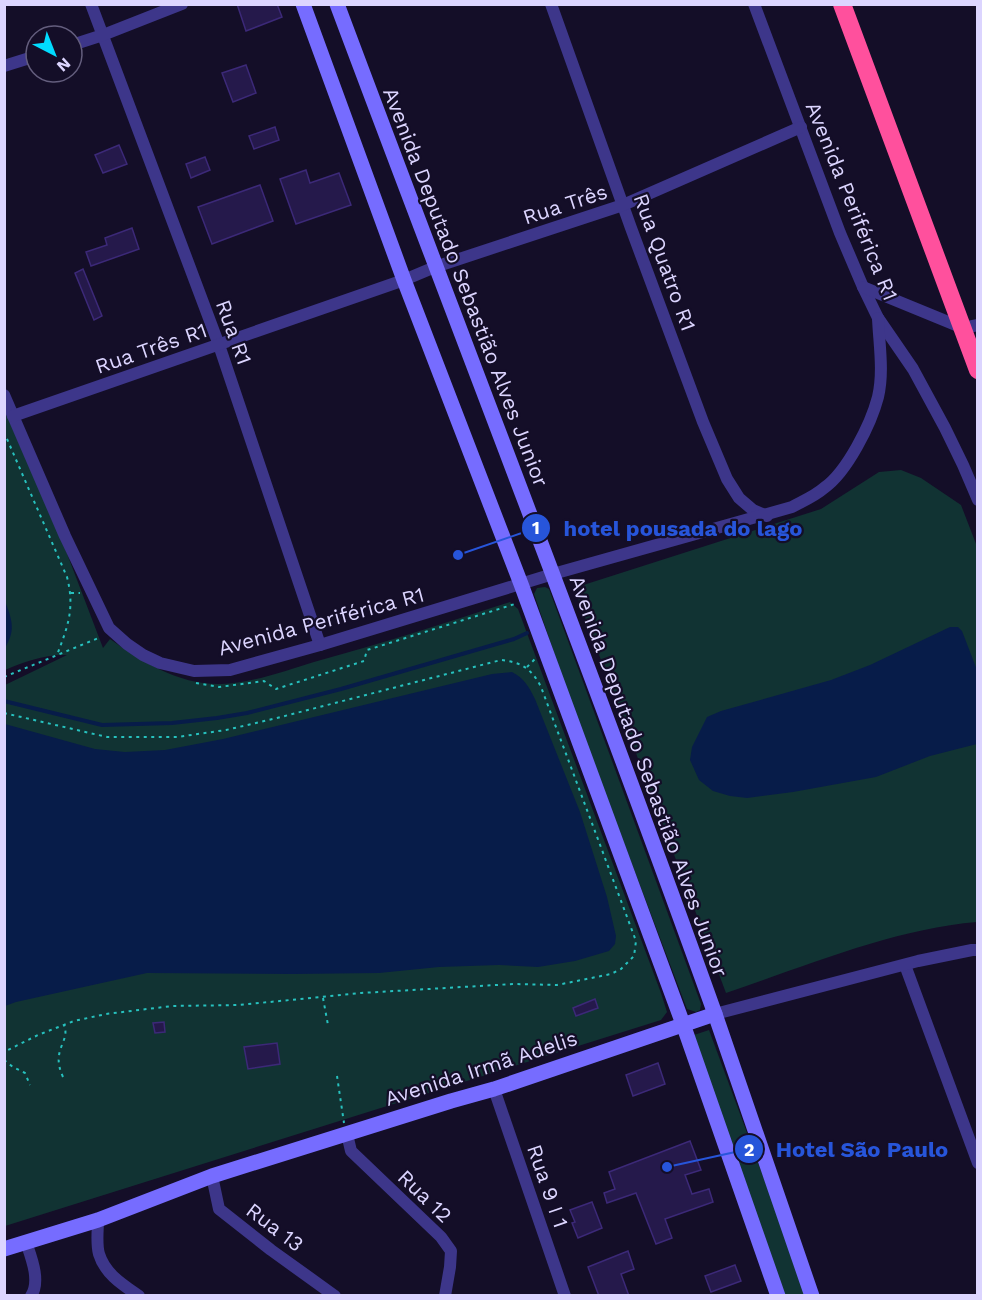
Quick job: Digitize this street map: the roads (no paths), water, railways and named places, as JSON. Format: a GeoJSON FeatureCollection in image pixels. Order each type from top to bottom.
{"type":"FeatureCollection","features":[{"type":"Feature","properties":{"kind":"highway"},"geometry":{"type":"LineString","coordinates":[[842,4],[970,327],[978,370]]}},
{"type":"Feature","properties":{"kind":"street","name":"Rua R1"},"geometry":{"type":"LineString","coordinates":[[91,4],[219,345],[320,645]]}},
{"type":"Feature","properties":{"kind":"street"},"geometry":{"type":"LineString","coordinates":[[84,41],[182,4]]}},
{"type":"Feature","properties":{"kind":"street"},"geometry":{"type":"LineString","coordinates":[[303,4],[404,280],[521,584],[683,1024],[778,1296]]}},
{"type":"Feature","properties":{"kind":"street","name":"Avenida Deputado Sebastião Alves Junior"},"geometry":{"type":"LineString","coordinates":[[337,4],[553,574],[715,1014],[812,1296]]}},
{"type":"Feature","properties":{"kind":"street","name":"Rua Quatro R1"},"geometry":{"type":"LineString","coordinates":[[551,4],[703,422],[728,479],[739,498],[753,510],[767,516]]}},
{"type":"Feature","properties":{"kind":"street","name":"Avenida Periférica R1"},"geometry":{"type":"LineString","coordinates":[[754,4],[840,233],[863,287],[878,318],[913,369],[963,465],[978,500]]}},
{"type":"Feature","properties":{"kind":"street"},"geometry":{"type":"LineString","coordinates":[[4,66],[24,60]]}},
{"type":"Feature","properties":{"kind":"street","name":"Rua Três"},"geometry":{"type":"LineString","coordinates":[[404,280],[435,267],[623,206],[801,127]]}},
{"type":"Feature","properties":{"kind":"street","name":"Rua Três R1"},"geometry":{"type":"LineString","coordinates":[[14,416],[404,280]]}},
{"type":"Feature","properties":{"kind":"street"},"geometry":{"type":"LineString","coordinates":[[863,287],[970,327]]}},
{"type":"Feature","properties":{"kind":"street","name":"Avenida Periférica R1"},"geometry":{"type":"LineString","coordinates":[[4,394],[65,536],[109,628],[127,645],[160,663],[194,671],[230,670],[553,574],[767,516],[792,507],[826,488],[847,464],[866,428],[878,397],[880,366],[878,318]]}},
{"type":"Feature","properties":{"kind":"street","name":"Avenida Irmã Adelis"},"geometry":{"type":"LineString","coordinates":[[4,1249],[98,1220],[212,1176],[494,1089],[715,1014],[905,965],[978,950]]}},
{"type":"Feature","properties":{"kind":"street"},"geometry":{"type":"LineString","coordinates":[[905,965],[978,1162]]}},
{"type":"Feature","properties":{"kind":"street","name":"Rua 9 I 1"},"geometry":{"type":"LineString","coordinates":[[494,1089],[565,1296]]}},
{"type":"Feature","properties":{"kind":"street","name":"Rua 12"},"geometry":{"type":"LineString","coordinates":[[347,1134],[351,1151],[441,1237],[451,1251],[445,1296]]}},
{"type":"Feature","properties":{"kind":"street","name":"Rua 13"},"geometry":{"type":"LineString","coordinates":[[212,1176],[219,1209],[335,1296]]}},
{"type":"Feature","properties":{"kind":"street"},"geometry":{"type":"LineString","coordinates":[[98,1220],[99,1254],[110,1274],[139,1296]]}},
{"type":"Feature","properties":{"kind":"street"},"geometry":{"type":"LineString","coordinates":[[26,1242],[36,1280],[31,1296]]}},
{"type":"Feature","properties":{"kind":"water"},"geometry":{"type":"Polygon","coordinates":[[[5,601],[10,614],[12,630],[5,648],[5,601]]]}},
{"type":"Feature","properties":{"kind":"water"},"geometry":{"type":"Polygon","coordinates":[[[950,627],[958,627],[962,631],[977,670],[977,744],[930,756],[876,777],[747,798],[713,791],[699,780],[690,760],[692,747],[707,717],[831,680],[870,665],[950,627]]]}},
{"type":"Feature","properties":{"kind":"water"},"geometry":{"type":"Polygon","coordinates":[[[512,672],[526,683],[535,699],[580,812],[607,897],[616,936],[615,944],[609,951],[575,961],[538,967],[499,965],[439,967],[379,973],[147,973],[5,1006],[5,724],[95,749],[125,752],[165,750],[223,739],[492,674],[512,672]]]}},
{"type":"Feature","properties":{"kind":"waterway"},"geometry":{"type":"LineString","coordinates":[[4,701],[102,725],[172,723],[217,718],[247,713],[341,689],[514,639],[527,633]]}},
{"type":"Feature","properties":{"kind":"place","name":"hotel pousada do lago"},"geometry":{"type":"Point","coordinates":[458,555]}},
{"type":"Feature","properties":{"kind":"place","name":"Hotel São Paulo"},"geometry":{"type":"Point","coordinates":[667,1167]}}]}
